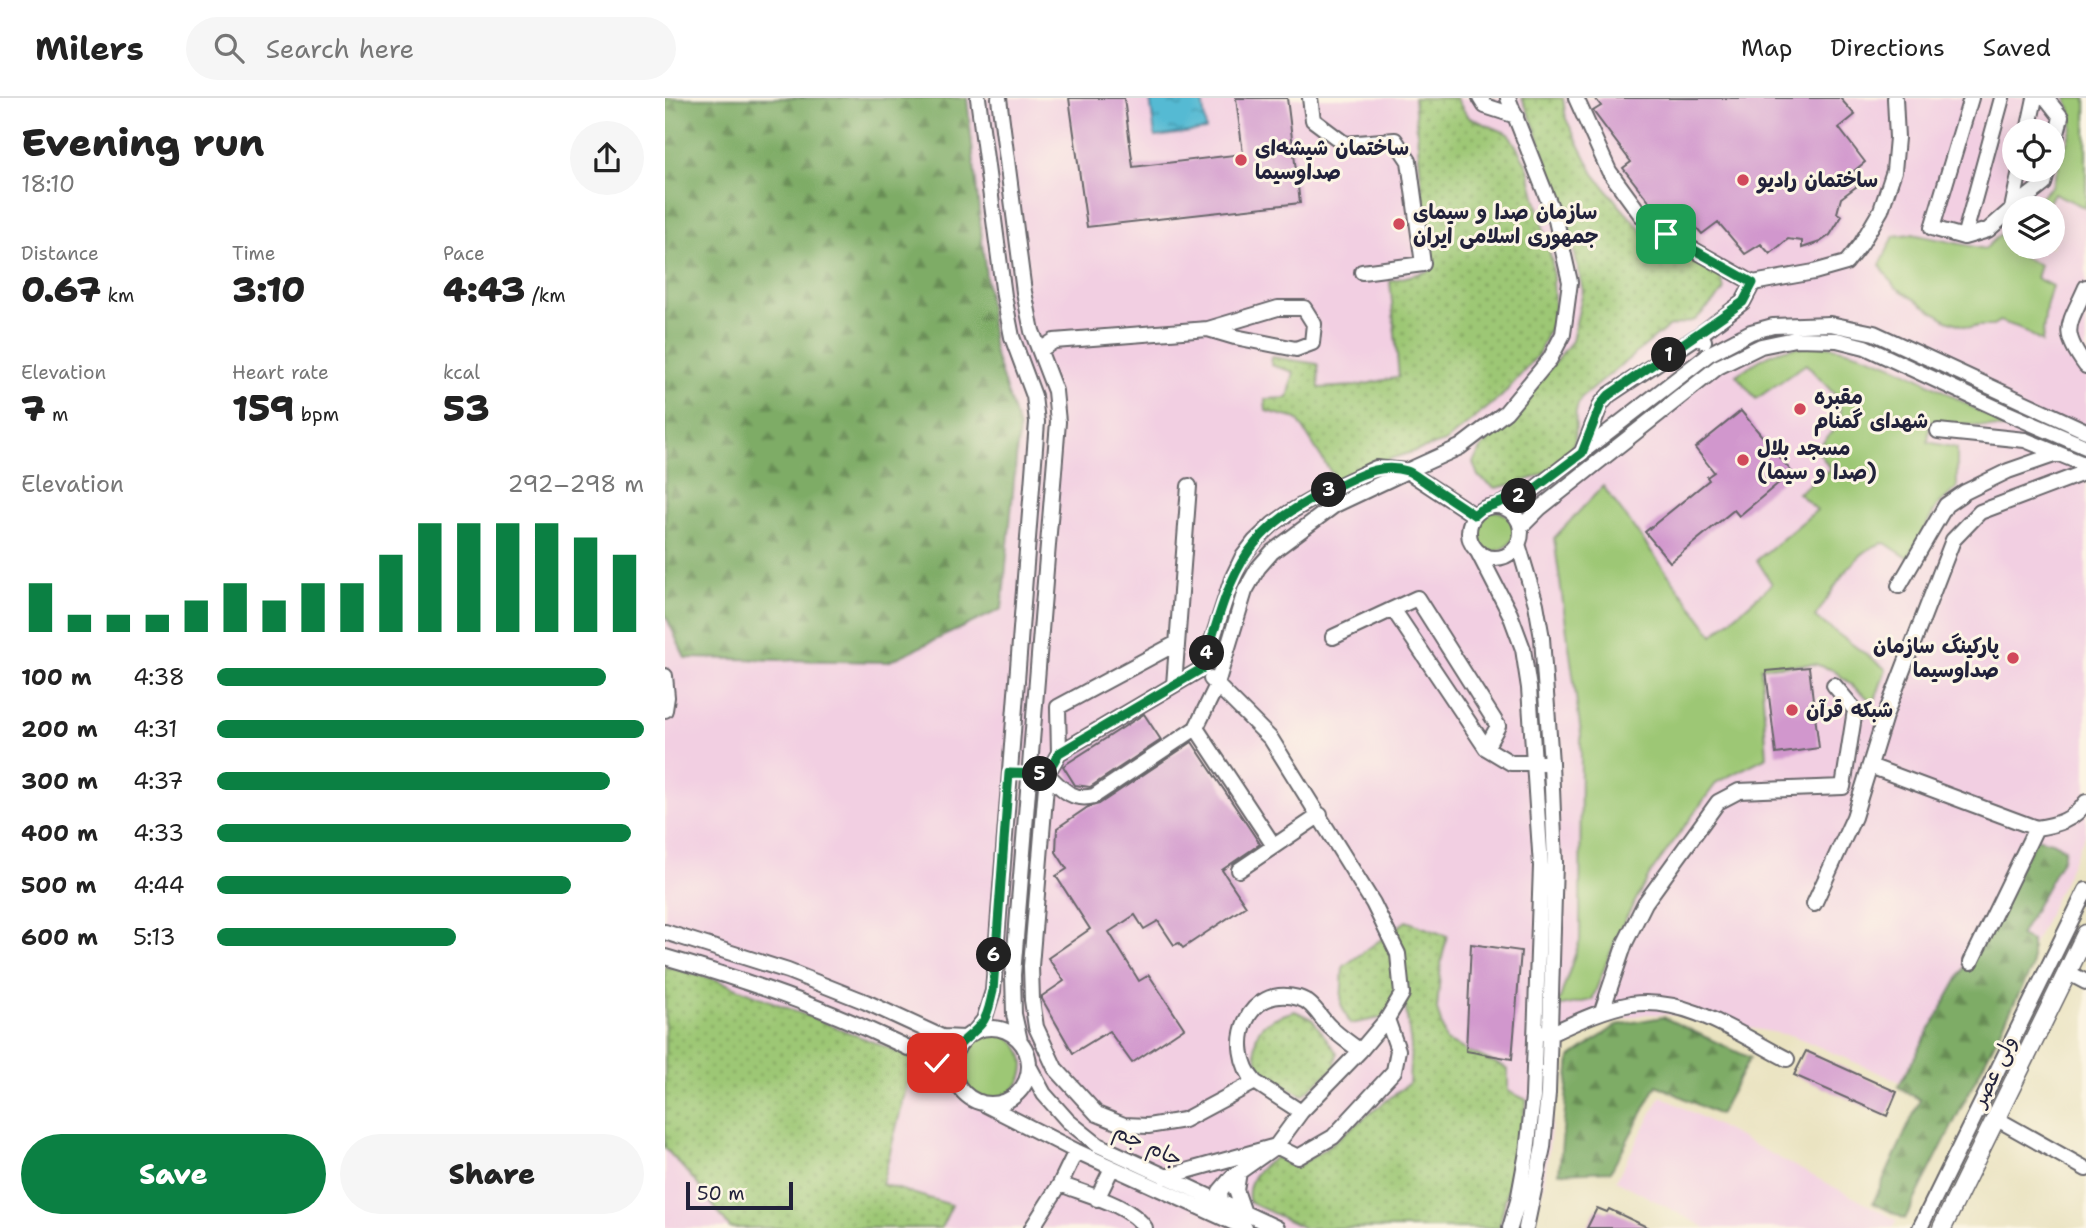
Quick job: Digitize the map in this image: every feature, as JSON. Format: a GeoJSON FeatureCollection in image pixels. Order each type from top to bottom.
{"type":"FeatureCollection","features":[{"type":"Feature","properties":{"kind":"main road","name":"ولی عصر"},"geometry":{"type":"LineString","coordinates":[[1942,1228],[2086,934]]}},
{"type":"Feature","properties":{"kind":"street"},"geometry":{"type":"LineString","coordinates":[[978,98],[1004,296],[1012,337],[1034,396],[1037,422],[993,991],[984,1020],[954,1055],[954,1075],[960,1087],[972,1099],[995,1104],[1008,1100],[1017,1093],[1025,1083],[1029,1066],[1014,1014],[1013,975],[1058,422],[1055,391],[1032,331],[1024,292],[999,98]]}},
{"type":"Feature","properties":{"kind":"street"},"geometry":{"type":"LineString","coordinates":[[1310,98],[1313,121],[1345,144],[1395,140],[1409,161],[1423,264],[1362,272]]}},
{"type":"Feature","properties":{"kind":"street"},"geometry":{"type":"LineString","coordinates":[[1480,98],[1485,106],[1516,116]]}},
{"type":"Feature","properties":{"kind":"street"},"geometry":{"type":"LineString","coordinates":[[1009,773],[1047,774],[1067,793],[1084,799],[1094,796],[1196,728],[1216,687],[1245,591],[1258,568],[1286,539],[1335,505],[1460,447],[1506,412],[1551,359],[1563,334],[1570,282],[1556,220],[1509,98]]}},
{"type":"Feature","properties":{"kind":"street"},"geometry":{"type":"LineString","coordinates":[[1576,98],[1609,171],[1641,215],[1666,234],[1753,283],[1814,272],[1846,262],[1861,244],[1881,211],[1894,171],[1897,138],[1895,98]]}},
{"type":"Feature","properties":{"kind":"street"},"geometry":{"type":"LineString","coordinates":[[1971,98],[1932,228],[1964,237],[1988,230],[2002,218]]}},
{"type":"Feature","properties":{"kind":"street"},"geometry":{"type":"LineString","coordinates":[[1964,237],[2002,98]]}},
{"type":"Feature","properties":{"kind":"street"},"geometry":{"type":"LineString","coordinates":[[2031,119],[2035,98]]}},
{"type":"Feature","properties":{"kind":"street"},"geometry":{"type":"LineString","coordinates":[[2046,98],[2061,119]]}},
{"type":"Feature","properties":{"kind":"street"},"geometry":{"type":"LineString","coordinates":[[2029,196],[2045,182]]}},
{"type":"Feature","properties":{"kind":"street"},"geometry":{"type":"LineString","coordinates":[[991,200],[1012,199]]}},
{"type":"Feature","properties":{"kind":"street"},"geometry":{"type":"LineString","coordinates":[[1582,453],[1601,404],[1609,395],[1743,302],[1753,283]]}},
{"type":"Feature","properties":{"kind":"street"},"geometry":{"type":"LineString","coordinates":[[2086,287],[2067,329],[2070,345],[2086,366]]}},
{"type":"Feature","properties":{"kind":"street"},"geometry":{"type":"LineString","coordinates":[[1023,363],[1041,353],[1054,341],[1208,329],[1278,308],[1304,309],[1314,324],[1312,343],[1296,349],[1208,329]]}},
{"type":"Feature","properties":{"kind":"street"},"geometry":{"type":"LineString","coordinates":[[1526,1228],[1543,1147],[1548,1093],[1542,1033],[1541,866],[1535,763],[1523,649],[1510,614],[1469,538],[1470,522],[1474,515],[1480,510],[1533,490],[1709,354],[1727,343],[1762,329],[1790,324],[1830,324],[1874,333],[1956,370],[2060,428],[2086,447]]}},
{"type":"Feature","properties":{"kind":"street"},"geometry":{"type":"LineString","coordinates":[[1700,334],[1709,354],[1719,367]]}},
{"type":"Feature","properties":{"kind":"street"},"geometry":{"type":"LineString","coordinates":[[1510,1228],[1527,1152],[1542,1033],[1555,863],[1542,638],[1537,604],[1518,544],[1521,527],[1540,508],[1719,367],[1761,346],[1795,339],[1837,340],[1865,347],[1947,385],[2060,428],[2086,431]]}},
{"type":"Feature","properties":{"kind":"street"},"geometry":{"type":"LineString","coordinates":[[1947,385],[1956,370]]}},
{"type":"Feature","properties":{"kind":"street"},"geometry":{"type":"LineString","coordinates":[[1938,430],[2025,440],[2086,465]]}},
{"type":"Feature","properties":{"kind":"street"},"geometry":{"type":"LineString","coordinates":[[1605,434],[1614,449]]}},
{"type":"Feature","properties":{"kind":"street"},"geometry":{"type":"LineString","coordinates":[[1899,586],[1946,505],[1965,492],[2008,471],[2057,454]]}},
{"type":"Feature","properties":{"kind":"street"},"geometry":{"type":"LineString","coordinates":[[1255,1082],[1184,1120],[1148,1126],[1124,1125],[1097,1114],[1055,1068],[1036,1027],[1031,966],[1047,774],[1059,753],[1203,668],[1224,597],[1243,558],[1255,541],[1290,512],[1376,468],[1407,471],[1474,515]]}},
{"type":"Feature","properties":{"kind":"street"},"geometry":{"type":"LineString","coordinates":[[1814,904],[1854,817],[1885,716],[1953,540],[1980,512],[2086,472]]}},
{"type":"Feature","properties":{"kind":"street"},"geometry":{"type":"LineString","coordinates":[[1174,685],[1189,485]]}},
{"type":"Feature","properties":{"kind":"street"},"geometry":{"type":"LineString","coordinates":[[1327,491],[1335,505]]}},
{"type":"Feature","properties":{"kind":"street"},"geometry":{"type":"LineString","coordinates":[[1496,506],[1512,512],[1521,527]]}},
{"type":"Feature","properties":{"kind":"street"},"geometry":{"type":"LineString","coordinates":[[1478,552],[1485,556],[1500,557],[1518,544]]}},
{"type":"Feature","properties":{"kind":"street"},"geometry":{"type":"LineString","coordinates":[[1333,638],[1417,598],[1498,726],[1486,748]]}},
{"type":"Feature","properties":{"kind":"street"},"geometry":{"type":"LineString","coordinates":[[1393,610],[1486,748],[1511,763],[1551,763]]}},
{"type":"Feature","properties":{"kind":"street"},"geometry":{"type":"LineString","coordinates":[[1059,753],[1058,706],[1177,643]]}},
{"type":"Feature","properties":{"kind":"street"},"geometry":{"type":"LineString","coordinates":[[1203,668],[1216,687],[1271,739],[1320,815],[1373,903],[1398,954],[1402,994],[1387,1019],[1301,1112],[1276,1146],[1239,1172],[1211,1203],[1202,1188],[1208,1164]]}},
{"type":"Feature","properties":{"kind":"street"},"geometry":{"type":"LineString","coordinates":[[665,676],[665,710]]}},
{"type":"Feature","properties":{"kind":"street"},"geometry":{"type":"LineString","coordinates":[[1602,1012],[1625,943],[1644,903],[1718,802],[1739,791],[1843,787],[1855,710],[1834,685]]}},
{"type":"Feature","properties":{"kind":"street"},"geometry":{"type":"LineString","coordinates":[[1196,728],[1273,846]]}},
{"type":"Feature","properties":{"kind":"street"},"geometry":{"type":"LineString","coordinates":[[1870,766],[2036,828],[2057,825],[2075,816],[2086,802]]}},
{"type":"Feature","properties":{"kind":"street"},"geometry":{"type":"LineString","coordinates":[[1239,870],[1320,815]]}},
{"type":"Feature","properties":{"kind":"street"},"geometry":{"type":"LineString","coordinates":[[1971,962],[2036,828]]}},
{"type":"Feature","properties":{"kind":"street"},"geometry":{"type":"LineString","coordinates":[[1920,1228],[2086,890]]}},
{"type":"Feature","properties":{"kind":"street"},"geometry":{"type":"LineString","coordinates":[[665,932],[788,971],[866,1002],[942,1037],[970,1035],[988,1028],[1001,1029],[1020,1041]]}},
{"type":"Feature","properties":{"kind":"street"},"geometry":{"type":"LineString","coordinates":[[665,957],[780,993],[856,1024],[929,1058],[954,1075]]}},
{"type":"Feature","properties":{"kind":"street"},"geometry":{"type":"LineString","coordinates":[[2067,972],[2086,982]]}},
{"type":"Feature","properties":{"kind":"street"},"geometry":{"type":"LineString","coordinates":[[1301,1112],[1255,1082],[1242,1064],[1243,1025],[1251,1010],[1262,1002],[1276,998],[1299,998],[1309,1003],[1330,1027],[1360,1051]]}},
{"type":"Feature","properties":{"kind":"street"},"geometry":{"type":"LineString","coordinates":[[1542,1033],[1632,1004],[1659,1003],[1691,1011],[1787,1059]]}},
{"type":"Feature","properties":{"kind":"street"},"geometry":{"type":"LineString","coordinates":[[1165,1177],[1276,1146],[1298,1157],[1333,1137],[1394,1071],[1398,1050],[1387,1019]]}},
{"type":"Feature","properties":{"kind":"street","name":"جام جم"},"geometry":{"type":"LineString","coordinates":[[1029,1066],[1044,1094],[1078,1129],[1098,1145],[1165,1177],[1211,1203],[1245,1228]]}},
{"type":"Feature","properties":{"kind":"street","name":"جام جم"},"geometry":{"type":"LineString","coordinates":[[980,1102],[1112,1168],[1244,1213],[1277,1228]]}},
{"type":"Feature","properties":{"kind":"street"},"geometry":{"type":"LineString","coordinates":[[1997,1119],[2086,1169]]}},
{"type":"Feature","properties":{"kind":"street"},"geometry":{"type":"LineString","coordinates":[[1032,1228],[1060,1184],[1076,1151]]}},
{"type":"Feature","properties":{"kind":"street"},"geometry":{"type":"LineString","coordinates":[[1097,1199],[1112,1168]]}},
{"type":"Feature","properties":{"kind":"street"},"geometry":{"type":"LineString","coordinates":[[1239,1172],[1238,1202],[1244,1213]]}},
{"type":"Feature","properties":{"kind":"street"},"geometry":{"type":"LineString","coordinates":[[1060,1184],[1122,1208],[1140,1219],[1145,1228]]}},
{"type":"Feature","properties":{"kind":"shaded area"},"geometry":{"type":"Polygon","coordinates":[[[665,98],[2086,98],[2086,439],[2075,454],[2086,460],[2086,833],[1958,1107],[1794,1036],[1678,1015],[1646,1014],[1602,1024],[1561,1047],[1544,1186],[1530,1228],[665,1228],[665,98]]]}},
{"type":"Feature","properties":{"kind":"shaded area"},"geometry":{"type":"Polygon","coordinates":[[[1661,1096],[1897,1220],[1893,1228],[1706,1228],[1616,1180],[1661,1096]]]}},
{"type":"Feature","properties":{"kind":"green space"},"geometry":{"type":"Polygon","coordinates":[[[665,98],[967,98],[994,352],[1019,428],[1002,609],[888,662],[685,658],[665,614],[665,98]]]}},
{"type":"Feature","properties":{"kind":"green space"},"geometry":{"type":"Polygon","coordinates":[[[1414,98],[1456,98],[1468,117],[1509,134],[1527,165],[1552,262],[1555,316],[1538,355],[1502,396],[1445,442],[1366,466],[1337,482],[1297,419],[1266,411],[1265,399],[1288,398],[1294,372],[1271,365],[1272,357],[1318,364],[1319,388],[1356,386],[1399,377],[1390,281],[1429,271],[1414,98]]]}},
{"type":"Feature","properties":{"kind":"green space"},"geometry":{"type":"Polygon","coordinates":[[[1522,98],[1563,98],[1566,119],[1594,174],[1619,205],[1649,239],[1721,276],[1724,291],[1695,320],[1668,327],[1582,397],[1576,413],[1576,433],[1571,450],[1555,468],[1531,479],[1495,488],[1478,476],[1473,462],[1482,447],[1511,417],[1572,341],[1583,291],[1568,223],[1522,98]]]}},
{"type":"Feature","properties":{"kind":"green space"},"geometry":{"type":"Polygon","coordinates":[[[2066,98],[2086,98],[2086,208],[2054,193],[2052,196],[2041,196],[2053,182],[2065,182],[2065,148],[2072,127],[2066,98]]]}},
{"type":"Feature","properties":{"kind":"green space"},"geometry":{"type":"Polygon","coordinates":[[[2002,233],[2002,259],[2026,259],[2040,265],[2036,278],[2052,286],[2046,307],[2042,342],[2017,327],[1999,321],[1993,326],[1970,328],[1947,320],[1894,286],[1880,265],[1894,236],[1912,234],[1985,249],[2002,233]]]}},
{"type":"Feature","properties":{"kind":"green space"},"geometry":{"type":"Polygon","coordinates":[[[1820,345],[1870,357],[1895,367],[2010,429],[1930,421],[1928,442],[1957,448],[1957,488],[1937,506],[1908,558],[1885,543],[1874,546],[1854,562],[1815,617],[1886,669],[1874,703],[1833,670],[1815,664],[1761,667],[1767,757],[1717,782],[1650,874],[1619,931],[1592,1000],[1557,1007],[1580,940],[1581,733],[1554,538],[1603,486],[1713,635],[1772,584],[1757,560],[1817,510],[1798,493],[1830,469],[1817,449],[1842,420],[1838,398],[1806,364],[1756,399],[1736,375],[1775,352],[1820,345]]]}},
{"type":"Feature","properties":{"kind":"green space"},"geometry":{"type":"Polygon","coordinates":[[[1494,511],[1502,512],[1508,517],[1513,523],[1513,539],[1508,545],[1502,550],[1494,551],[1486,550],[1480,545],[1475,539],[1474,531],[1475,523],[1480,517],[1486,512],[1494,511]]]}},
{"type":"Feature","properties":{"kind":"green space"},"geometry":{"type":"Polygon","coordinates":[[[2036,838],[2065,849],[2063,858],[2020,936],[2032,941],[2032,968],[1905,1219],[1873,1203],[1920,1100],[1898,1087],[2036,838]]]}},
{"type":"Feature","properties":{"kind":"green space"},"geometry":{"type":"Polygon","coordinates":[[[1406,921],[1447,936],[1441,963],[1437,1009],[1446,1041],[1508,1069],[1508,1091],[1527,1100],[1499,1228],[1304,1228],[1249,1202],[1249,1187],[1259,1170],[1276,1157],[1296,1168],[1409,1083],[1411,1046],[1405,1003],[1381,1018],[1350,1024],[1341,1004],[1343,967],[1406,921]]]}},
{"type":"Feature","properties":{"kind":"green space"},"geometry":{"type":"Polygon","coordinates":[[[665,966],[717,980],[911,1057],[907,1085],[882,1184],[952,1205],[941,1228],[730,1228],[695,1181],[665,1148],[665,966]]]}},
{"type":"Feature","properties":{"kind":"green space"},"geometry":{"type":"Polygon","coordinates":[[[1295,1011],[1312,1019],[1337,1053],[1335,1067],[1303,1095],[1265,1072],[1257,1059],[1255,1048],[1256,1038],[1263,1026],[1295,1011]]]}},
{"type":"Feature","properties":{"kind":"green space"},"geometry":{"type":"Polygon","coordinates":[[[1663,1017],[1750,1058],[1719,1115],[1657,1085],[1611,1171],[1559,1173],[1570,1058],[1617,1025],[1663,1017]]]}},
{"type":"Feature","properties":{"kind":"green space"},"geometry":{"type":"Polygon","coordinates":[[[991,1032],[1014,1042],[1024,1065],[1014,1088],[991,1098],[968,1088],[958,1065],[968,1042],[991,1032]]]}},
{"type":"Feature","properties":{"kind":"water"},"geometry":{"type":"Polygon","coordinates":[[[1150,98],[1202,98],[1206,130],[1155,137],[1150,98]]]}},
{"type":"Feature","properties":{"kind":"building","name":"ساختمان شیشه‌ای صداوسیما"},"geometry":{"type":"Polygon","coordinates":[[[1069,98],[1124,98],[1133,167],[1243,154],[1236,98],[1287,98],[1300,203],[1087,227],[1069,98]]]}},
{"type":"Feature","properties":{"kind":"building","name":"ساختمان رادیو"},"geometry":{"type":"Polygon","coordinates":[[[1595,98],[1840,98],[1855,115],[1839,128],[1865,162],[1849,175],[1857,186],[1841,198],[1837,213],[1842,216],[1830,235],[1820,242],[1802,248],[1802,241],[1788,239],[1770,254],[1761,244],[1745,254],[1718,222],[1702,234],[1688,218],[1685,221],[1670,203],[1658,213],[1623,168],[1631,162],[1593,111],[1601,106],[1595,98]]]}},
{"type":"Feature","properties":{"kind":"building","name":"مسجد بلال (صدا و سیما)"},"geometry":{"type":"Polygon","coordinates":[[[1741,411],[1792,472],[1739,516],[1734,510],[1670,562],[1645,532],[1709,480],[1707,477],[1714,472],[1695,448],[1741,411]]]}},
{"type":"Feature","properties":{"kind":"building","name":"شبکه قرآن"},"geometry":{"type":"Polygon","coordinates":[[[1809,667],[1819,748],[1776,754],[1766,671],[1809,667]]]}},
{"type":"Feature","properties":{"kind":"building"},"geometry":{"type":"Polygon","coordinates":[[[1144,714],[1161,740],[1090,787],[1075,785],[1063,766],[1144,714]]]}},
{"type":"Feature","properties":{"kind":"building"},"geometry":{"type":"Polygon","coordinates":[[[1192,742],[1260,844],[1222,870],[1246,906],[1183,948],[1179,943],[1174,945],[1158,921],[1144,929],[1135,915],[1109,932],[1139,981],[1149,975],[1184,1028],[1132,1063],[1109,1031],[1073,1053],[1042,999],[1042,996],[1064,981],[1048,958],[1090,929],[1056,876],[1067,869],[1056,852],[1057,828],[1088,807],[1099,804],[1192,742]]]}},
{"type":"Feature","properties":{"kind":"building"},"geometry":{"type":"Polygon","coordinates":[[[1471,944],[1521,951],[1512,1059],[1466,1051],[1471,944]]]}},
{"type":"Feature","properties":{"kind":"building"},"geometry":{"type":"Polygon","coordinates":[[[1806,1051],[1897,1092],[1887,1116],[1794,1075],[1806,1051]]]}},
{"type":"Feature","properties":{"kind":"building"},"geometry":{"type":"Polygon","coordinates":[[[1597,1208],[1607,1212],[1609,1209],[1649,1228],[1587,1228],[1597,1208]]]}},
{"type":"Feature","properties":{"kind":"place","name":"ساختمان شیشه‌ای صداوسیما"},"geometry":{"type":"Point","coordinates":[1241,160]}},
{"type":"Feature","properties":{"kind":"place","name":"ساختمان رادیو"},"geometry":{"type":"Point","coordinates":[1743,180]}},
{"type":"Feature","properties":{"kind":"place","name":"سازمان صدا و سیمای جمهوری اسلامی ایران"},"geometry":{"type":"Point","coordinates":[1399,224]}},
{"type":"Feature","properties":{"kind":"place","name":"مقبره شهدای گمنام"},"geometry":{"type":"Point","coordinates":[1800,409]}},
{"type":"Feature","properties":{"kind":"place","name":"مسجد بلال (صدا و سیما)"},"geometry":{"type":"Point","coordinates":[1743,460]}},
{"type":"Feature","properties":{"kind":"place","name":"پارکینگ سازمان صداوسیما"},"geometry":{"type":"Point","coordinates":[2013,658]}},
{"type":"Feature","properties":{"kind":"place","name":"شبکه قرآن"},"geometry":{"type":"Point","coordinates":[1792,710]}},
{"type":"Feature","properties":{"kind":"route"},"geometry":{"type":"LineString","coordinates":[[937,1063],[954,1075],[954,1055],[964,1038],[975,1031],[984,1020],[993,991],[1009,773],[1047,774],[1059,753],[1203,668],[1224,597],[1243,558],[1255,541],[1273,524],[1327,491],[1376,468],[1407,471],[1474,515],[1488,506],[1496,506],[1533,490],[1582,453],[1601,404],[1609,395],[1743,302],[1753,283],[1666,234]]}}]}
